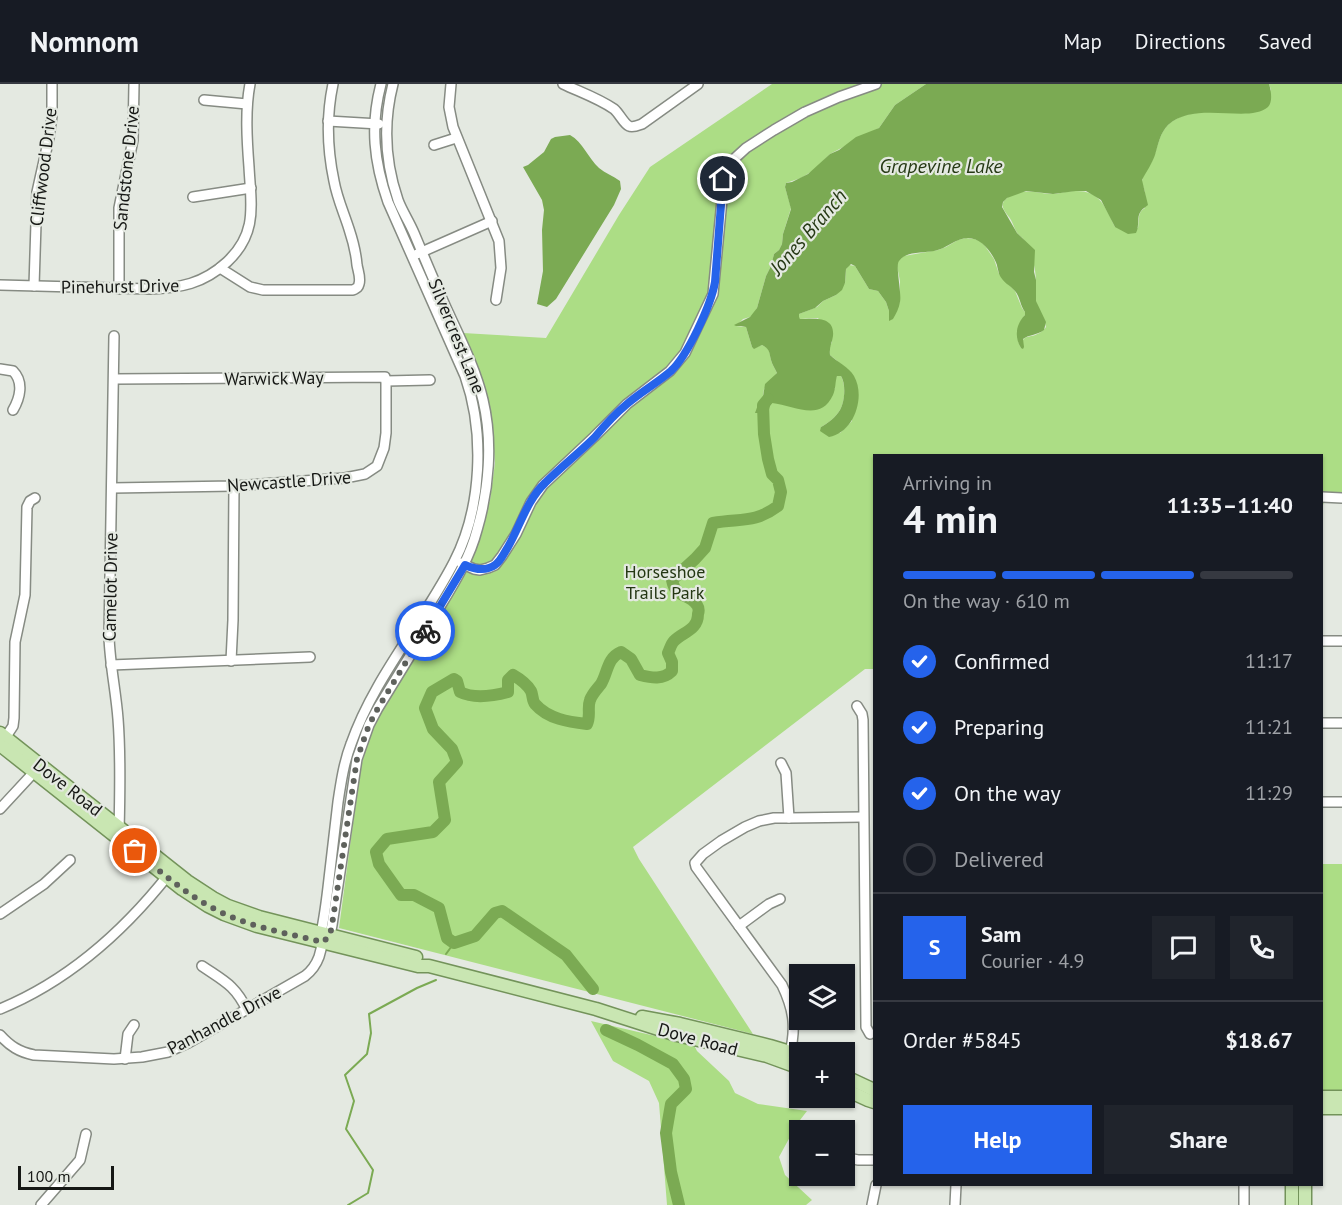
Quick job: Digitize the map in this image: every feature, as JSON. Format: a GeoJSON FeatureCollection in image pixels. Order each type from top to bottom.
{"type":"FeatureCollection","features":[{"type":"Feature","properties":{"kind":"main road","name":"Dove Road"},"geometry":{"type":"LineString","coordinates":[[1,740],[170,873],[208,906],[232,917],[257,926],[325,937],[418,966],[429,966],[596,1009],[677,1035],[767,1056],[789,1058]]}},
{"type":"Feature","properties":{"kind":"main road"},"geometry":{"type":"LineString","coordinates":[[855,1081],[873,1090]]}},
{"type":"Feature","properties":{"kind":"main road"},"geometry":{"type":"LineString","coordinates":[[855,1094],[873,1102]]}},
{"type":"Feature","properties":{"kind":"main road"},"geometry":{"type":"LineString","coordinates":[[1323,1097],[1342,1097]]}},
{"type":"Feature","properties":{"kind":"main road"},"geometry":{"type":"LineString","coordinates":[[1323,1108],[1342,1108]]}},
{"type":"Feature","properties":{"kind":"main road"},"geometry":{"type":"LineString","coordinates":[[1292,1186],[1292,1205]]}},
{"type":"Feature","properties":{"kind":"main road"},"geometry":{"type":"LineString","coordinates":[[1305,1186],[1305,1205]]}},
{"type":"Feature","properties":{"kind":"street","name":"Cliffwood Drive"},"geometry":{"type":"LineString","coordinates":[[34,286],[37,192],[49,138],[52,84]]}},
{"type":"Feature","properties":{"kind":"street","name":"Sandstone Drive"},"geometry":{"type":"LineString","coordinates":[[119,289],[119,208],[133,140],[134,84]]}},
{"type":"Feature","properties":{"kind":"street","name":"Pinehurst Drive"},"geometry":{"type":"LineString","coordinates":[[0,285],[119,289],[174,288],[201,280],[220,268],[240,248],[251,218],[247,104],[250,84]]}},
{"type":"Feature","properties":{"kind":"street"},"geometry":{"type":"LineString","coordinates":[[220,268],[255,289],[353,290],[358,287],[360,279],[356,257],[333,179],[328,140],[333,84]]}},
{"type":"Feature","properties":{"kind":"street","name":"Silvercrest Lane"},"geometry":{"type":"LineString","coordinates":[[325,937],[341,782],[351,743],[363,712],[455,560],[466,532],[476,493],[478,457],[471,393],[379,177],[374,142],[381,84]]}},
{"type":"Feature","properties":{"kind":"street","name":"Silvercrest Lane"},"geometry":{"type":"LineString","coordinates":[[325,937],[361,745],[378,708],[465,565],[476,536],[488,468],[488,426],[483,399],[473,370],[399,201],[390,171],[386,125],[393,84]]}},
{"type":"Feature","properties":{"kind":"street"},"geometry":{"type":"LineString","coordinates":[[451,84],[450,118],[456,138],[499,241],[500,278],[496,300]]}},
{"type":"Feature","properties":{"kind":"street"},"geometry":{"type":"LineString","coordinates":[[562,84],[582,88],[619,113],[629,127],[642,124],[698,84]]}},
{"type":"Feature","properties":{"kind":"street"},"geometry":{"type":"LineString","coordinates":[[455,560],[480,570],[495,565],[516,534],[531,502],[543,485],[627,404],[670,371],[685,353],[713,294],[723,179],[729,164],[746,148],[806,112],[876,84]]}},
{"type":"Feature","properties":{"kind":"street"},"geometry":{"type":"LineString","coordinates":[[204,100],[247,104]]}},
{"type":"Feature","properties":{"kind":"street"},"geometry":{"type":"LineString","coordinates":[[328,121],[386,125]]}},
{"type":"Feature","properties":{"kind":"street"},"geometry":{"type":"LineString","coordinates":[[434,145],[456,138]]}},
{"type":"Feature","properties":{"kind":"street"},"geometry":{"type":"LineString","coordinates":[[193,197],[251,188]]}},
{"type":"Feature","properties":{"kind":"street"},"geometry":{"type":"LineString","coordinates":[[412,256],[492,222]]}},
{"type":"Feature","properties":{"kind":"street","name":"Camelot Drive"},"geometry":{"type":"LineString","coordinates":[[114,336],[109,637],[118,718],[121,781],[119,833]]}},
{"type":"Feature","properties":{"kind":"street"},"geometry":{"type":"LineString","coordinates":[[0,369],[13,371],[19,378],[20,395],[13,410]]}},
{"type":"Feature","properties":{"kind":"street","name":"Warwick Way"},"geometry":{"type":"LineString","coordinates":[[114,379],[385,376],[386,381],[430,380]]}},
{"type":"Feature","properties":{"kind":"street","name":"Newcastle Drive"},"geometry":{"type":"LineString","coordinates":[[112,488],[234,486],[345,478],[366,474],[377,466],[384,448],[386,381]]}},
{"type":"Feature","properties":{"kind":"street"},"geometry":{"type":"LineString","coordinates":[[231,661],[234,486]]}},
{"type":"Feature","properties":{"kind":"street"},"geometry":{"type":"LineString","coordinates":[[1323,497],[1342,498]]}},
{"type":"Feature","properties":{"kind":"street"},"geometry":{"type":"LineString","coordinates":[[1,740],[13,726],[15,642],[25,595],[27,507],[35,498]]}},
{"type":"Feature","properties":{"kind":"street"},"geometry":{"type":"LineString","coordinates":[[1323,641],[1342,641]]}},
{"type":"Feature","properties":{"kind":"street"},"geometry":{"type":"LineString","coordinates":[[111,665],[310,657]]}},
{"type":"Feature","properties":{"kind":"street"},"geometry":{"type":"LineString","coordinates":[[857,706],[863,720],[870,974],[866,1027],[870,1034]]}},
{"type":"Feature","properties":{"kind":"street"},"geometry":{"type":"LineString","coordinates":[[1323,723],[1342,723]]}},
{"type":"Feature","properties":{"kind":"street"},"geometry":{"type":"LineString","coordinates":[[781,763],[786,773],[789,818]]}},
{"type":"Feature","properties":{"kind":"street"},"geometry":{"type":"LineString","coordinates":[[0,809],[37,769]]}},
{"type":"Feature","properties":{"kind":"street"},"geometry":{"type":"LineString","coordinates":[[1323,802],[1342,802]]}},
{"type":"Feature","properties":{"kind":"street"},"geometry":{"type":"LineString","coordinates":[[794,1042],[793,1015],[789,998],[782,985],[696,867],[695,862],[721,841],[759,821],[774,818],[864,817]]}},
{"type":"Feature","properties":{"kind":"street"},"geometry":{"type":"LineString","coordinates":[[0,914],[44,884],[70,860]]}},
{"type":"Feature","properties":{"kind":"street"},"geometry":{"type":"LineString","coordinates":[[0,1009],[55,981],[88,957],[125,925],[170,873]]}},
{"type":"Feature","properties":{"kind":"street"},"geometry":{"type":"LineString","coordinates":[[739,926],[769,904],[780,899]]}},
{"type":"Feature","properties":{"kind":"street","name":"Panhandle Drive"},"geometry":{"type":"LineString","coordinates":[[0,1035],[23,1053],[49,1057],[124,1059],[142,1058],[168,1052],[247,1010],[311,972],[325,937]]}},
{"type":"Feature","properties":{"kind":"street"},"geometry":{"type":"LineString","coordinates":[[202,966],[231,986],[247,1010]]}},
{"type":"Feature","properties":{"kind":"street"},"geometry":{"type":"LineString","coordinates":[[124,1059],[128,1034],[134,1025]]}},
{"type":"Feature","properties":{"kind":"street"},"geometry":{"type":"LineString","coordinates":[[41,1205],[80,1160],[86,1134]]}},
{"type":"Feature","properties":{"kind":"street"},"geometry":{"type":"LineString","coordinates":[[855,1159],[873,1160]]}},
{"type":"Feature","properties":{"kind":"street"},"geometry":{"type":"LineString","coordinates":[[872,1205],[876,1186]]}},
{"type":"Feature","properties":{"kind":"street"},"geometry":{"type":"LineString","coordinates":[[955,1205],[956,1186]]}},
{"type":"Feature","properties":{"kind":"street"},"geometry":{"type":"LineString","coordinates":[[1244,1186],[1244,1205]]}},
{"type":"Feature","properties":{"kind":"green space","name":"Horseshoe Trails Park"},"geometry":{"type":"Polygon","coordinates":[[[772,84],[926,84],[895,105],[879,128],[830,154],[814,170],[801,178],[786,183],[791,208],[782,244],[774,254],[754,314],[743,319],[736,326],[746,327],[752,347],[762,345],[768,349],[777,373],[764,389],[763,397],[759,402],[770,406],[772,403],[835,389],[835,380],[837,376],[841,376],[844,388],[842,406],[829,422],[821,427],[840,433],[852,421],[847,369],[830,355],[829,348],[832,342],[818,318],[800,319],[798,317],[799,314],[817,307],[823,301],[836,295],[845,283],[846,269],[849,265],[855,266],[869,289],[878,291],[886,302],[889,320],[900,302],[898,261],[904,256],[938,250],[966,238],[980,241],[994,259],[999,274],[1015,291],[1025,312],[1018,331],[1021,348],[1025,338],[1040,333],[1046,327],[1036,302],[1036,277],[1033,261],[1027,245],[1003,208],[1003,203],[1007,198],[1023,192],[1051,194],[1085,192],[1098,198],[1115,227],[1138,228],[1140,214],[1145,208],[1143,178],[1153,159],[1162,133],[1174,120],[1193,113],[1246,113],[1271,90],[1269,84],[1342,84],[1342,494],[1327,493],[1323,505],[1323,454],[873,454],[873,669],[865,669],[633,847],[753,1034],[339,928],[360,771],[369,736],[389,696],[463,577],[477,544],[490,500],[495,463],[490,407],[463,333],[546,338],[650,167],[772,84]]]}},
{"type":"Feature","properties":{"kind":"green space"},"geometry":{"type":"Polygon","coordinates":[[[1323,864],[1342,864],[1342,1091],[1323,1092],[1323,864]]]}},
{"type":"Feature","properties":{"kind":"green space"},"geometry":{"type":"Polygon","coordinates":[[[591,1021],[694,1045],[697,1051],[729,1081],[735,1093],[758,1104],[807,1111],[800,1120],[789,1120],[789,1139],[779,1157],[785,1175],[789,1179],[789,1186],[797,1186],[812,1200],[806,1205],[667,1205],[659,1103],[649,1081],[613,1061],[591,1021]]]}},
{"type":"Feature","properties":{"kind":"water","name":"Grapevine Lake"},"geometry":{"type":"Polygon","coordinates":[[[926,84],[1269,84],[1271,99],[1270,105],[1259,112],[1192,114],[1168,125],[1161,135],[1154,158],[1142,180],[1148,205],[1140,213],[1136,233],[1128,234],[1115,227],[1101,200],[1086,191],[1053,194],[1026,191],[1007,198],[1003,202],[1002,207],[1017,233],[1035,250],[1036,301],[1046,322],[1044,330],[1023,339],[1023,349],[1017,339],[1017,331],[1025,312],[1017,293],[999,274],[993,256],[978,241],[964,238],[938,250],[911,254],[902,258],[898,264],[900,304],[893,319],[889,321],[886,302],[878,291],[869,289],[855,266],[851,264],[846,269],[842,290],[815,308],[799,314],[799,317],[800,319],[827,321],[831,324],[833,336],[830,355],[852,373],[857,384],[858,403],[851,421],[845,429],[829,437],[820,431],[821,427],[838,413],[842,406],[844,388],[841,376],[837,376],[833,395],[821,408],[806,410],[772,403],[768,413],[755,413],[763,397],[765,384],[777,373],[768,349],[762,345],[754,349],[746,327],[734,325],[750,317],[757,308],[774,254],[782,244],[791,209],[786,183],[808,174],[830,154],[856,137],[879,128],[895,105],[926,84]]]}},
{"type":"Feature","properties":{"kind":"water"},"geometry":{"type":"Polygon","coordinates":[[[570,135],[599,168],[620,181],[621,189],[614,205],[556,299],[547,307],[537,304],[543,271],[544,210],[542,200],[523,167],[544,152],[551,139],[570,135]]]}},
{"type":"Feature","properties":{"kind":"waterway","name":"Jones Branch"},"geometry":{"type":"LineString","coordinates":[[593,989],[566,955],[502,911],[495,913],[475,936],[454,943],[447,938],[439,908],[414,895],[401,895],[379,864],[376,852],[387,839],[433,832],[445,820],[439,782],[457,762],[452,749],[433,729],[425,708],[432,692],[454,679],[457,681],[460,692],[471,696],[508,692],[508,680],[513,675],[527,686],[535,704],[546,713],[566,721],[587,724],[591,698],[616,655],[621,652],[631,659],[640,675],[661,677],[672,671],[672,662],[668,653],[671,645],[696,624],[699,611],[694,601],[676,591],[672,580],[705,548],[713,523],[762,516],[778,506],[781,492],[778,480],[772,474],[764,434],[763,405],[768,399]]}},
{"type":"Feature","properties":{"kind":"waterway"},"geometry":{"type":"LineString","coordinates":[[446,954],[454,943]]}},
{"type":"Feature","properties":{"kind":"waterway"},"geometry":{"type":"LineString","coordinates":[[348,1205],[368,1193],[373,1170],[346,1129],[354,1101],[345,1075],[367,1054],[371,1033],[369,1014],[436,980]]}},
{"type":"Feature","properties":{"kind":"waterway","name":"Jones Branch"},"geometry":{"type":"LineString","coordinates":[[606,1030],[673,1064],[684,1079],[686,1089],[671,1104],[666,1133],[671,1172],[679,1205]]}},
{"type":"Feature","properties":{"kind":"way so far"},"geometry":{"type":"LineString","coordinates":[[135,851],[182,889],[224,914],[257,926],[323,942],[330,935],[332,925],[357,759],[369,725],[378,708],[425,631]]}},
{"type":"Feature","properties":{"kind":"route"},"geometry":{"type":"LineString","coordinates":[[425,631],[465,565],[480,570],[495,565],[516,534],[531,502],[543,485],[627,404],[670,371],[685,353],[713,294],[723,179]]}}]}
